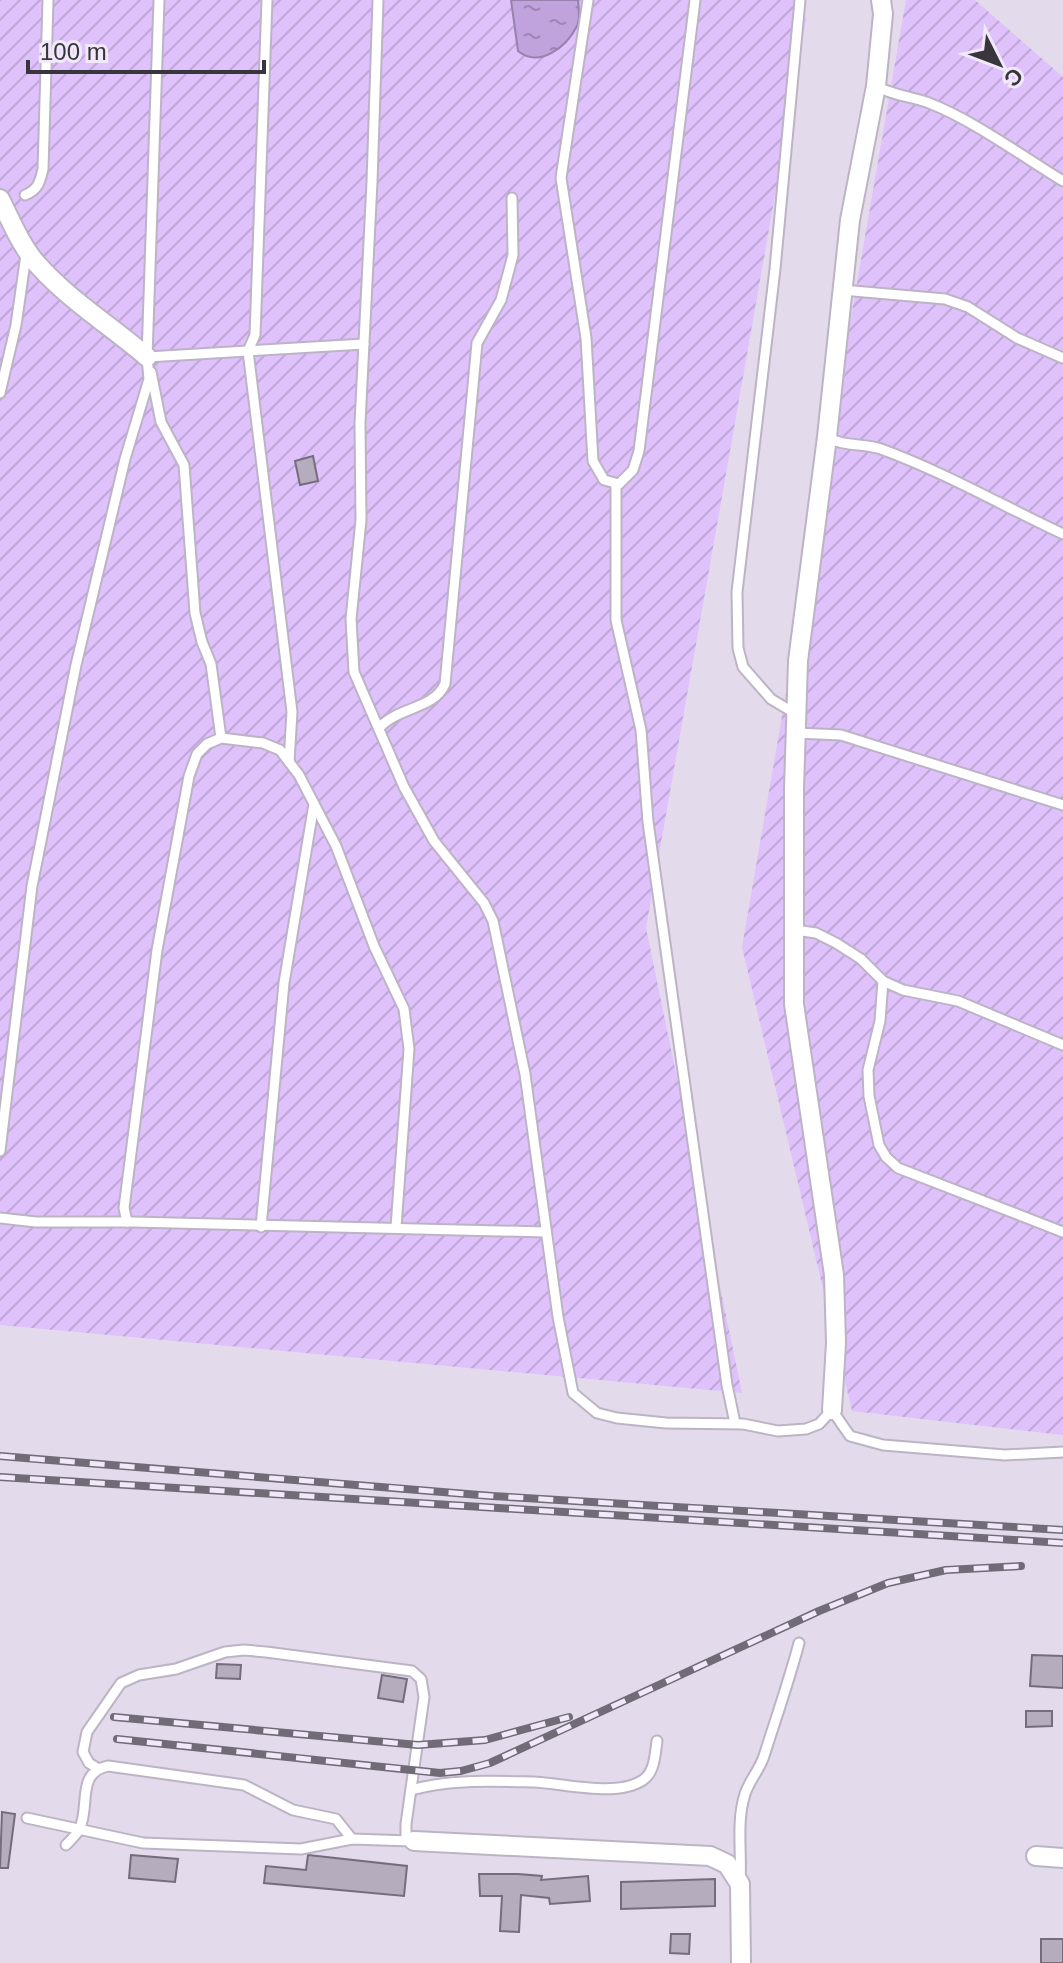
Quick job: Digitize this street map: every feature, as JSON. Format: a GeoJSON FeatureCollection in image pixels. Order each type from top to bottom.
{"type":"FeatureCollection","features":[{"type":"Feature","properties":{"kind":"street"},"geometry":{"type":"LineString","coordinates":[[832,1410],[836,1343],[834,1275],[794,1004],[798,661],[827,437],[850,220],[876,86],[883,14],[881,0]]}},
{"type":"Feature","properties":{"kind":"street"},"geometry":{"type":"LineString","coordinates":[[0,199],[36,263],[73,298],[147,357]]}},
{"type":"Feature","properties":{"kind":"street"},"geometry":{"type":"LineString","coordinates":[[414,1841],[734,1859],[740,1884],[741,1963]]}},
{"type":"Feature","properties":{"kind":"street"},"geometry":{"type":"LineString","coordinates":[[1036,1856],[1063,1858]]}},
{"type":"Feature","properties":{"kind":"lane"},"geometry":{"type":"LineString","coordinates":[[25,195],[39,185],[43,169],[48,0]]}},
{"type":"Feature","properties":{"kind":"lane"},"geometry":{"type":"LineString","coordinates":[[0,1151],[32,886],[76,665],[125,459],[149,379],[147,357],[159,0]]}},
{"type":"Feature","properties":{"kind":"lane"},"geometry":{"type":"LineString","coordinates":[[267,0],[255,335],[248,351],[292,712],[289,762]]}},
{"type":"Feature","properties":{"kind":"lane"},"geometry":{"type":"LineString","coordinates":[[378,0],[360,423],[361,520],[351,619],[354,672],[404,787],[434,841],[484,903],[493,921],[525,1074],[546,1232],[573,1393],[597,1413],[617,1418],[666,1423],[735,1423],[778,1431],[806,1429],[819,1424],[832,1410],[850,1436],[883,1445],[1005,1455],[1063,1452]]}},
{"type":"Feature","properties":{"kind":"lane"},"geometry":{"type":"LineString","coordinates":[[588,0],[561,178],[586,338],[593,461],[604,480],[616,484],[627,479],[639,451],[695,0]]}},
{"type":"Feature","properties":{"kind":"lane"},"geometry":{"type":"LineString","coordinates":[[800,0],[775,269],[737,592],[738,648],[743,667],[796,724],[841,735],[1063,805]]}},
{"type":"Feature","properties":{"kind":"lane"},"geometry":{"type":"LineString","coordinates":[[876,86],[893,96],[930,104],[1063,181]]}},
{"type":"Feature","properties":{"kind":"lane"},"geometry":{"type":"LineString","coordinates":[[379,728],[390,716],[432,700],[440,694],[445,684],[477,343],[501,300],[513,255],[512,198]]}},
{"type":"Feature","properties":{"kind":"lane"},"geometry":{"type":"LineString","coordinates":[[0,393],[19,310],[26,248]]}},
{"type":"Feature","properties":{"kind":"lane"},"geometry":{"type":"LineString","coordinates":[[842,290],[945,299],[968,307],[1017,338],[1063,358]]}},
{"type":"Feature","properties":{"kind":"lane"},"geometry":{"type":"LineString","coordinates":[[147,357],[364,344]]}},
{"type":"Feature","properties":{"kind":"lane"},"geometry":{"type":"LineString","coordinates":[[147,357],[161,422],[184,465],[195,613],[211,664],[221,738]]}},
{"type":"Feature","properties":{"kind":"lane"},"geometry":{"type":"LineString","coordinates":[[827,437],[836,443],[879,448],[1063,534]]}},
{"type":"Feature","properties":{"kind":"lane"},"geometry":{"type":"LineString","coordinates":[[616,484],[616,620],[641,730],[648,822],[735,1423]]}},
{"type":"Feature","properties":{"kind":"lane"},"geometry":{"type":"LineString","coordinates":[[127,1222],[124,1208],[157,950],[189,776],[197,754],[207,744],[221,738],[263,743],[280,750],[299,775],[336,846],[374,946],[404,1009],[409,1049],[396,1227]]}},
{"type":"Feature","properties":{"kind":"lane"},"geometry":{"type":"LineString","coordinates":[[261,1227],[284,983],[314,804]]}},
{"type":"Feature","properties":{"kind":"lane"},"geometry":{"type":"LineString","coordinates":[[795,930],[816,933],[836,943],[861,959],[883,981],[903,990],[958,1001],[1063,1045]]}},
{"type":"Feature","properties":{"kind":"lane"},"geometry":{"type":"LineString","coordinates":[[883,981],[880,1021],[868,1070],[869,1096],[879,1145],[886,1157],[898,1168],[1063,1232]]}},
{"type":"Feature","properties":{"kind":"lane"},"geometry":{"type":"LineString","coordinates":[[0,1218],[36,1222],[546,1232]]}},
{"type":"Feature","properties":{"kind":"lane"},"geometry":{"type":"LineString","coordinates":[[734,1859],[745,1793],[764,1758],[768,1736],[782,1706],[799,1643]]}},
{"type":"Feature","properties":{"kind":"lane"},"geometry":{"type":"LineString","coordinates":[[97,1768],[89,1763],[83,1752],[87,1732],[121,1683],[139,1675],[176,1669],[204,1657],[244,1650],[412,1671],[421,1679],[424,1697],[406,1837],[414,1841]]}},
{"type":"Feature","properties":{"kind":"lane"},"geometry":{"type":"LineString","coordinates":[[411,1790],[438,1783],[534,1782],[610,1789],[627,1787],[644,1780],[652,1771],[657,1741]]}},
{"type":"Feature","properties":{"kind":"lane"},"geometry":{"type":"LineString","coordinates":[[66,1845],[79,1829],[89,1776],[97,1768],[108,1766],[244,1785],[293,1810],[336,1819],[352,1839]]}},
{"type":"Feature","properties":{"kind":"lane"},"geometry":{"type":"LineString","coordinates":[[27,1818],[143,1843],[301,1849],[352,1839],[414,1841]]}},
{"type":"Feature","properties":{"kind":"shaded area"},"geometry":{"type":"Polygon","coordinates":[[[0,0],[799,0],[806,19],[646,928],[742,1393],[0,1325],[0,0]]]}},
{"type":"Feature","properties":{"kind":"shaded area"},"geometry":{"type":"Polygon","coordinates":[[[906,0],[975,0],[1063,77],[1063,1435],[852,1411],[742,947],[906,0]]]}},
{"type":"Feature","properties":{"kind":"water"},"geometry":{"type":"Polygon","coordinates":[[[511,0],[578,0],[577,26],[566,42],[551,53],[526,56],[518,51],[511,0]]]}},
{"type":"Feature","properties":{"kind":"building"},"geometry":{"type":"Polygon","coordinates":[[[313,456],[318,481],[300,485],[295,461],[313,456]]]}},
{"type":"Feature","properties":{"kind":"building"},"geometry":{"type":"Polygon","coordinates":[[[1032,1655],[1063,1656],[1063,1688],[1030,1686],[1032,1655]]]}},
{"type":"Feature","properties":{"kind":"building"},"geometry":{"type":"Polygon","coordinates":[[[217,1664],[241,1665],[240,1679],[216,1678],[217,1664]]]}},
{"type":"Feature","properties":{"kind":"building"},"geometry":{"type":"Polygon","coordinates":[[[382,1675],[407,1679],[403,1702],[378,1698],[382,1675]]]}},
{"type":"Feature","properties":{"kind":"building"},"geometry":{"type":"Polygon","coordinates":[[[1026,1711],[1052,1711],[1052,1726],[1026,1727],[1026,1711]]]}},
{"type":"Feature","properties":{"kind":"building"},"geometry":{"type":"Polygon","coordinates":[[[2,1812],[15,1814],[8,1868],[0,1868],[2,1812]]]}},
{"type":"Feature","properties":{"kind":"building"},"geometry":{"type":"Polygon","coordinates":[[[131,1855],[178,1859],[175,1882],[129,1878],[131,1855]]]}},
{"type":"Feature","properties":{"kind":"building"},"geometry":{"type":"Polygon","coordinates":[[[308,1855],[407,1866],[404,1896],[264,1883],[266,1866],[306,1870],[308,1855]]]}},
{"type":"Feature","properties":{"kind":"building"},"geometry":{"type":"Polygon","coordinates":[[[479,1874],[542,1876],[541,1880],[588,1876],[590,1901],[550,1904],[549,1898],[521,1895],[519,1932],[500,1931],[502,1896],[480,1896],[479,1874]]]}},
{"type":"Feature","properties":{"kind":"building"},"geometry":{"type":"Polygon","coordinates":[[[715,1879],[715,1906],[621,1909],[621,1882],[715,1879]]]}},
{"type":"Feature","properties":{"kind":"building"},"geometry":{"type":"Polygon","coordinates":[[[671,1934],[690,1934],[689,1954],[670,1953],[671,1934]]]}},
{"type":"Feature","properties":{"kind":"building"},"geometry":{"type":"Polygon","coordinates":[[[1041,1939],[1063,1939],[1063,1963],[1041,1963],[1041,1939]]]}},
{"type":"Feature","properties":{"kind":"railway"},"geometry":{"type":"LineString","coordinates":[[0,1456],[492,1496],[1063,1530]]}},
{"type":"Feature","properties":{"kind":"railway"},"geometry":{"type":"LineString","coordinates":[[0,1477],[1063,1543]]}},
{"type":"Feature","properties":{"kind":"railway"},"geometry":{"type":"LineString","coordinates":[[117,1739],[440,1773],[461,1771],[490,1763],[819,1611],[888,1583],[946,1570],[1021,1566]]}},
{"type":"Feature","properties":{"kind":"railway"},"geometry":{"type":"LineString","coordinates":[[114,1717],[418,1745],[485,1740],[569,1717]]}}]}
